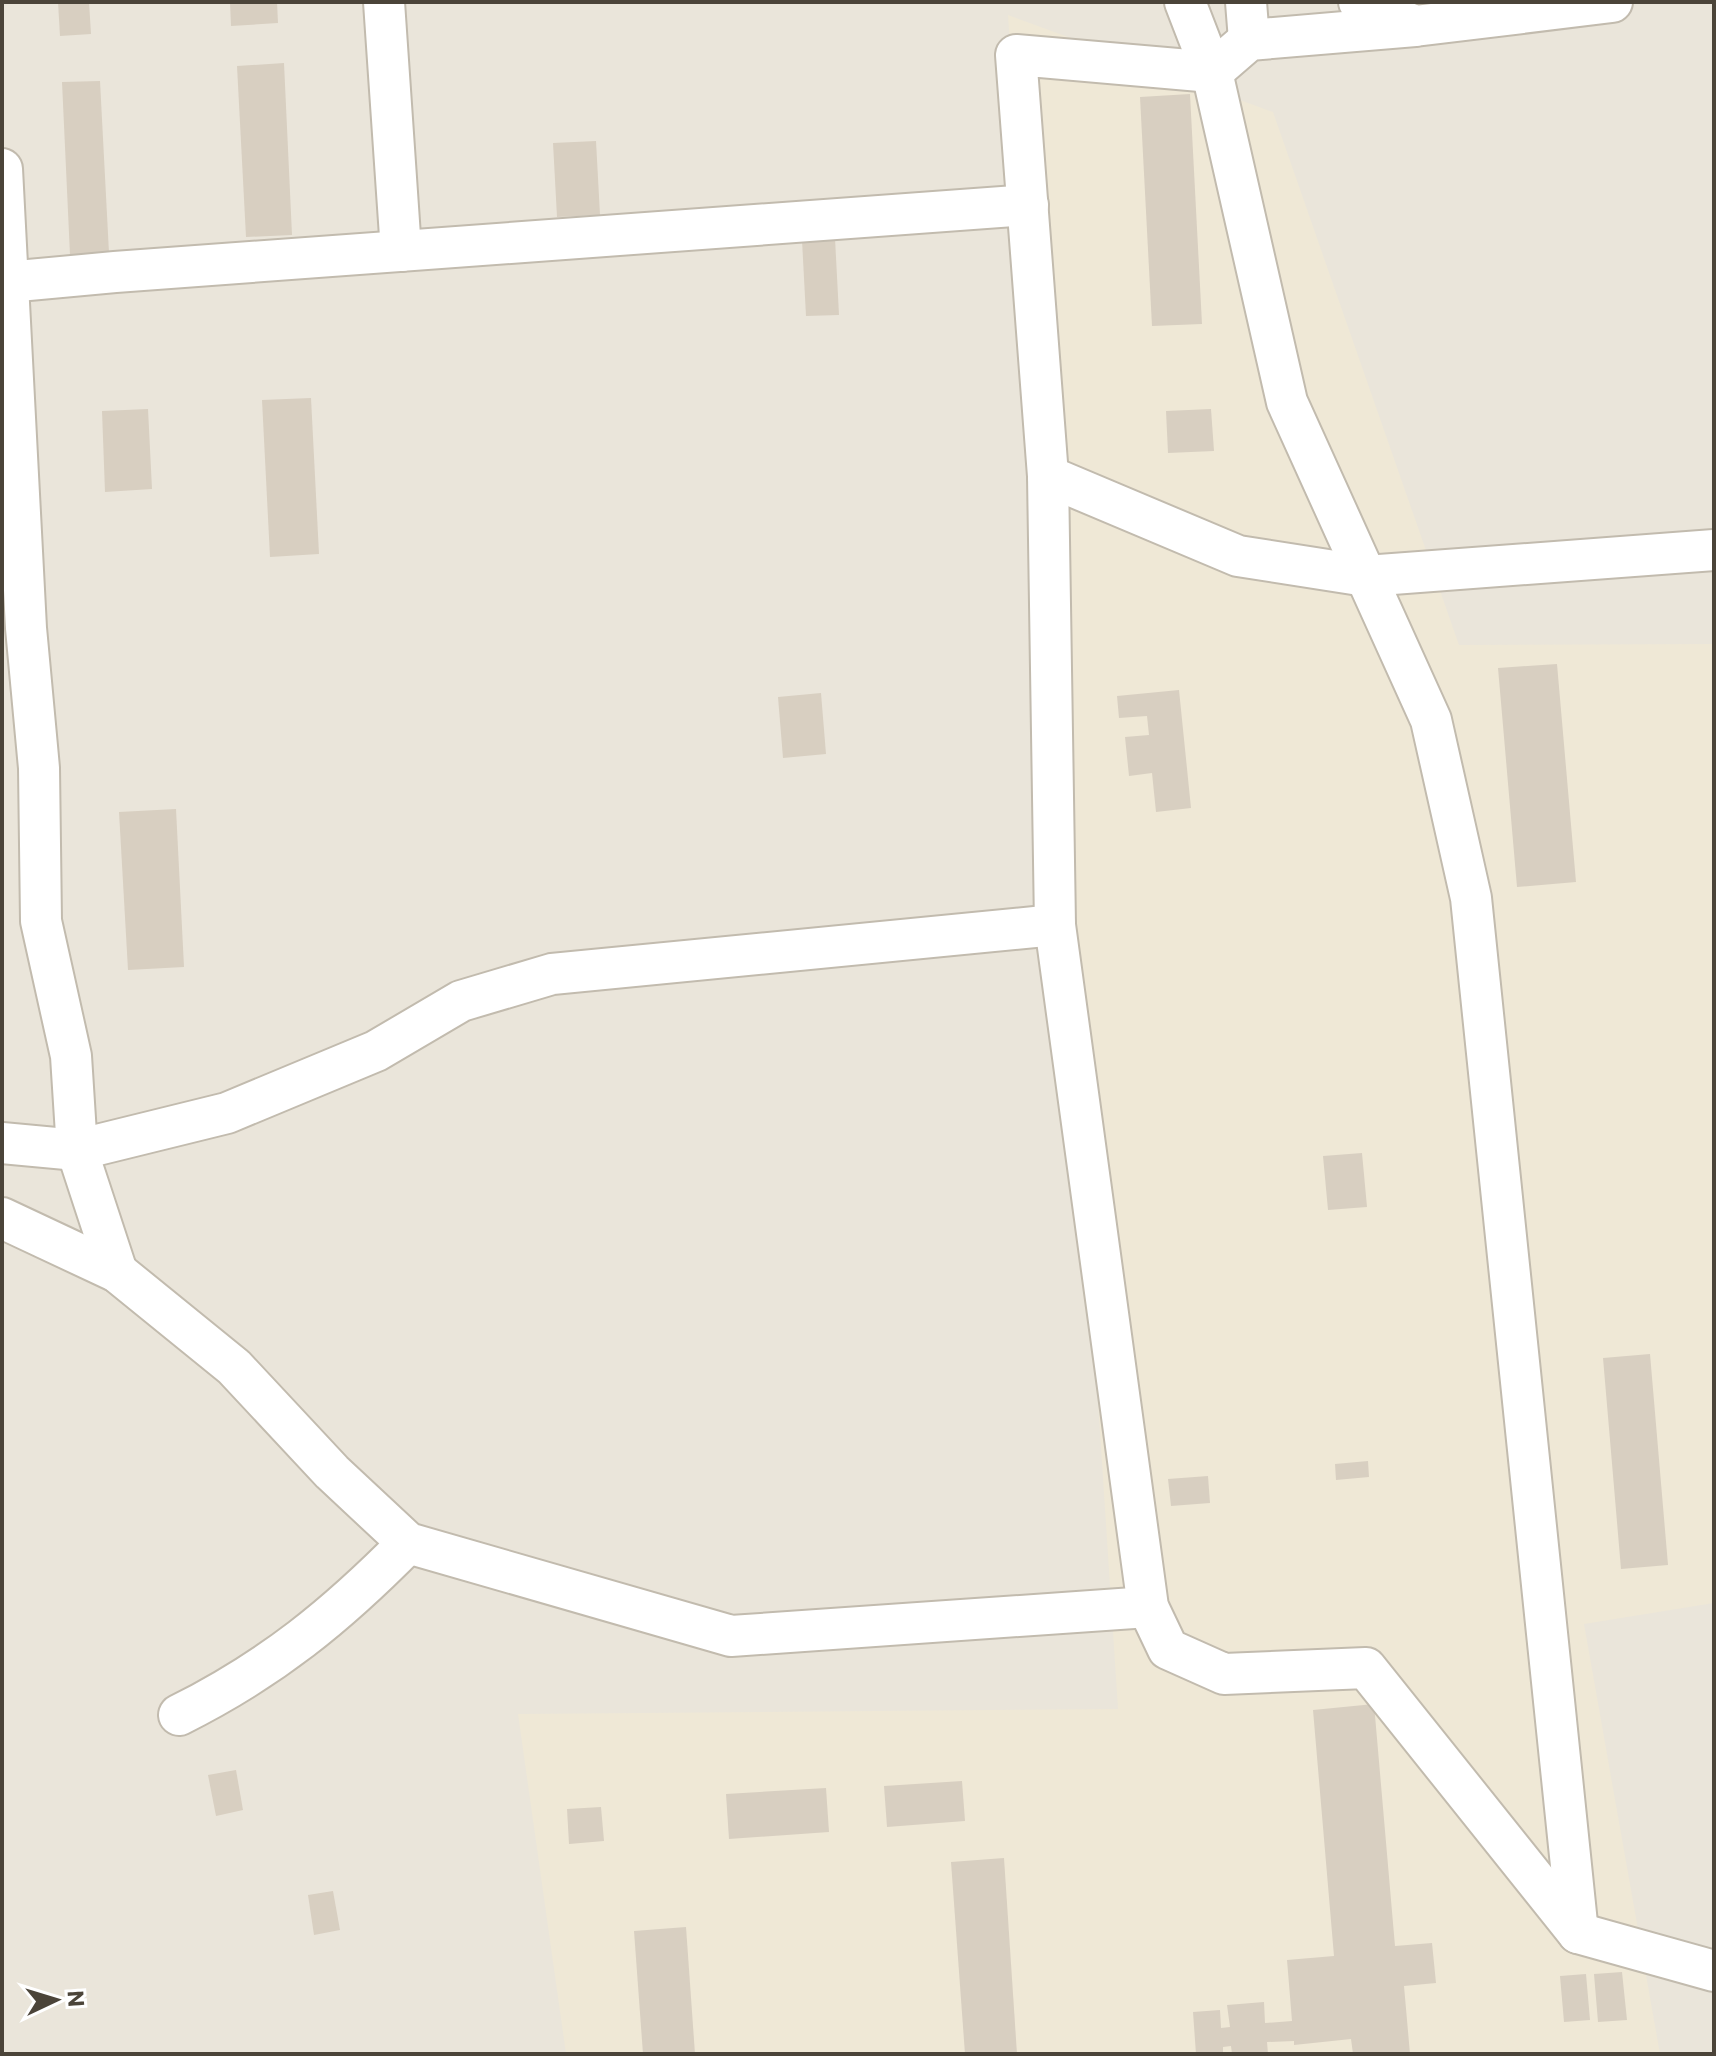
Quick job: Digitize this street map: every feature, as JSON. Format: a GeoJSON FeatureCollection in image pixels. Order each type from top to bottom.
{"type":"FeatureCollection","features":[{"type":"Feature","properties":{"kind":"street"},"geometry":{"type":"LineString","coordinates":[[384,2],[401,251]]}},
{"type":"Feature","properties":{"kind":"street"},"geometry":{"type":"LineString","coordinates":[[1185,2],[1212,72],[1287,402],[1431,720],[1471,898],[1578,1933]]}},
{"type":"Feature","properties":{"kind":"street"},"geometry":{"type":"LineString","coordinates":[[1359,2],[1415,26]]}},
{"type":"Feature","properties":{"kind":"street"},"geometry":{"type":"LineString","coordinates":[[1212,72],[1248,21],[1415,26],[1612,2]]}},
{"type":"Feature","properties":{"kind":"street"},"geometry":{"type":"LineString","coordinates":[[1212,72],[1016,55],[1048,476],[1055,925],[1148,1607],[1168,1649],[1224,1674],[1366,1668],[1578,1933],[1714,1971]]}},
{"type":"Feature","properties":{"kind":"street"},"geometry":{"type":"LineString","coordinates":[[2,169],[26,628],[39,768],[41,921],[71,1056],[77,1150],[117,1272]]}},
{"type":"Feature","properties":{"kind":"street"},"geometry":{"type":"LineString","coordinates":[[7,282],[1028,205]]}},
{"type":"Feature","properties":{"kind":"street"},"geometry":{"type":"LineString","coordinates":[[1048,476],[1238,556],[1366,576],[1714,550]]}},
{"type":"Feature","properties":{"kind":"street"},"geometry":{"type":"LineString","coordinates":[[2,1143],[77,1150],[227,1113],[376,1051],[461,1001],[552,974],[1055,925]]}},
{"type":"Feature","properties":{"kind":"street"},"geometry":{"type":"LineString","coordinates":[[2,1218],[117,1272],[234,1367],[332,1472],[408,1543],[731,1636],[1148,1607]]}},
{"type":"Feature","properties":{"kind":"street"},"geometry":{"type":"LineString","coordinates":[[179,1715],[230,1689],[299,1643],[362,1589],[408,1543]]}},
{"type":"Feature","properties":{"kind":"shaded area"},"geometry":{"type":"Polygon","coordinates":[[[2,2],[1714,2],[1714,2054],[2,2054],[2,2]]]}},
{"type":"Feature","properties":{"kind":"shaded area"},"geometry":{"type":"Polygon","coordinates":[[[1008,15],[1273,112],[1459,645],[1714,644],[1714,1603],[1584,1624],[1660,2054],[566,2054],[518,1714],[1118,1709],[1008,15]]]}},
{"type":"Feature","properties":{"kind":"building"},"geometry":{"type":"Polygon","coordinates":[[[58,2],[89,2],[91,34],[60,36],[58,2]]]}},
{"type":"Feature","properties":{"kind":"building"},"geometry":{"type":"Polygon","coordinates":[[[230,2],[277,2],[278,23],[231,26],[230,2]]]}},
{"type":"Feature","properties":{"kind":"building"},"geometry":{"type":"Polygon","coordinates":[[[284,63],[292,235],[246,237],[237,66],[284,63]]]}},
{"type":"Feature","properties":{"kind":"building"},"geometry":{"type":"Polygon","coordinates":[[[100,81],[109,253],[70,255],[62,82],[100,81]]]}},
{"type":"Feature","properties":{"kind":"building"},"geometry":{"type":"Polygon","coordinates":[[[1190,94],[1202,324],[1152,326],[1140,97],[1190,94]]]}},
{"type":"Feature","properties":{"kind":"building"},"geometry":{"type":"Polygon","coordinates":[[[596,141],[600,215],[557,217],[553,143],[596,141]]]}},
{"type":"Feature","properties":{"kind":"building"},"geometry":{"type":"Polygon","coordinates":[[[835,238],[839,315],[806,316],[802,240],[835,238]]]}},
{"type":"Feature","properties":{"kind":"building"},"geometry":{"type":"Polygon","coordinates":[[[311,398],[319,554],[270,557],[262,400],[311,398]]]}},
{"type":"Feature","properties":{"kind":"building"},"geometry":{"type":"Polygon","coordinates":[[[148,409],[152,489],[105,492],[102,411],[148,409]]]}},
{"type":"Feature","properties":{"kind":"building"},"geometry":{"type":"Polygon","coordinates":[[[1211,409],[1214,451],[1168,453],[1166,411],[1211,409]]]}},
{"type":"Feature","properties":{"kind":"building"},"geometry":{"type":"Polygon","coordinates":[[[1557,664],[1576,882],[1517,887],[1498,668],[1557,664]]]}},
{"type":"Feature","properties":{"kind":"building"},"geometry":{"type":"Polygon","coordinates":[[[1179,690],[1191,808],[1156,812],[1152,773],[1129,776],[1125,737],[1149,735],[1147,716],[1119,718],[1117,696],[1179,690]]]}},
{"type":"Feature","properties":{"kind":"building"},"geometry":{"type":"Polygon","coordinates":[[[821,693],[826,754],[783,758],[778,697],[821,693]]]}},
{"type":"Feature","properties":{"kind":"building"},"geometry":{"type":"Polygon","coordinates":[[[176,809],[184,967],[128,970],[119,812],[176,809]]]}},
{"type":"Feature","properties":{"kind":"building"},"geometry":{"type":"Polygon","coordinates":[[[1362,1153],[1367,1207],[1328,1210],[1323,1156],[1362,1153]]]}},
{"type":"Feature","properties":{"kind":"building"},"geometry":{"type":"Polygon","coordinates":[[[1650,1354],[1668,1565],[1621,1569],[1603,1358],[1650,1354]]]}},
{"type":"Feature","properties":{"kind":"building"},"geometry":{"type":"Polygon","coordinates":[[[1368,1461],[1369,1477],[1336,1480],[1335,1464],[1368,1461]]]}},
{"type":"Feature","properties":{"kind":"building"},"geometry":{"type":"Polygon","coordinates":[[[1208,1476],[1210,1503],[1171,1506],[1168,1479],[1208,1476]]]}},
{"type":"Feature","properties":{"kind":"building"},"geometry":{"type":"Polygon","coordinates":[[[1374,1704],[1395,1946],[1432,1943],[1436,1983],[1404,1986],[1410,2054],[1353,2054],[1351,2039],[1294,2045],[1294,2041],[1267,2042],[1268,2054],[1232,2054],[1231,2046],[1223,2047],[1223,2054],[1196,2054],[1193,2012],[1220,2010],[1221,2028],[1230,2027],[1227,2005],[1264,2002],[1265,2023],[1292,2021],[1287,1960],[1334,1956],[1313,1710],[1374,1704]]]}},
{"type":"Feature","properties":{"kind":"building"},"geometry":{"type":"Polygon","coordinates":[[[236,1770],[243,1810],[216,1816],[208,1775],[236,1770]]]}},
{"type":"Feature","properties":{"kind":"building"},"geometry":{"type":"Polygon","coordinates":[[[962,1781],[965,1821],[887,1827],[884,1786],[962,1781]]]}},
{"type":"Feature","properties":{"kind":"building"},"geometry":{"type":"Polygon","coordinates":[[[826,1788],[829,1832],[729,1839],[726,1794],[826,1788]]]}},
{"type":"Feature","properties":{"kind":"building"},"geometry":{"type":"Polygon","coordinates":[[[601,1807],[604,1841],[569,1844],[567,1809],[601,1807]]]}},
{"type":"Feature","properties":{"kind":"building"},"geometry":{"type":"Polygon","coordinates":[[[1004,1858],[1017,2054],[965,2054],[951,1862],[1004,1858]]]}},
{"type":"Feature","properties":{"kind":"building"},"geometry":{"type":"Polygon","coordinates":[[[333,1891],[340,1930],[314,1935],[308,1895],[333,1891]]]}},
{"type":"Feature","properties":{"kind":"building"},"geometry":{"type":"Polygon","coordinates":[[[686,1927],[695,2054],[643,2054],[634,1931],[686,1927]]]}},
{"type":"Feature","properties":{"kind":"building"},"geometry":{"type":"Polygon","coordinates":[[[1622,1972],[1627,2020],[1598,2022],[1594,1974],[1622,1972]]]}},
{"type":"Feature","properties":{"kind":"building"},"geometry":{"type":"Polygon","coordinates":[[[1586,1974],[1590,2020],[1564,2022],[1560,1976],[1586,1974]]]}}]}
